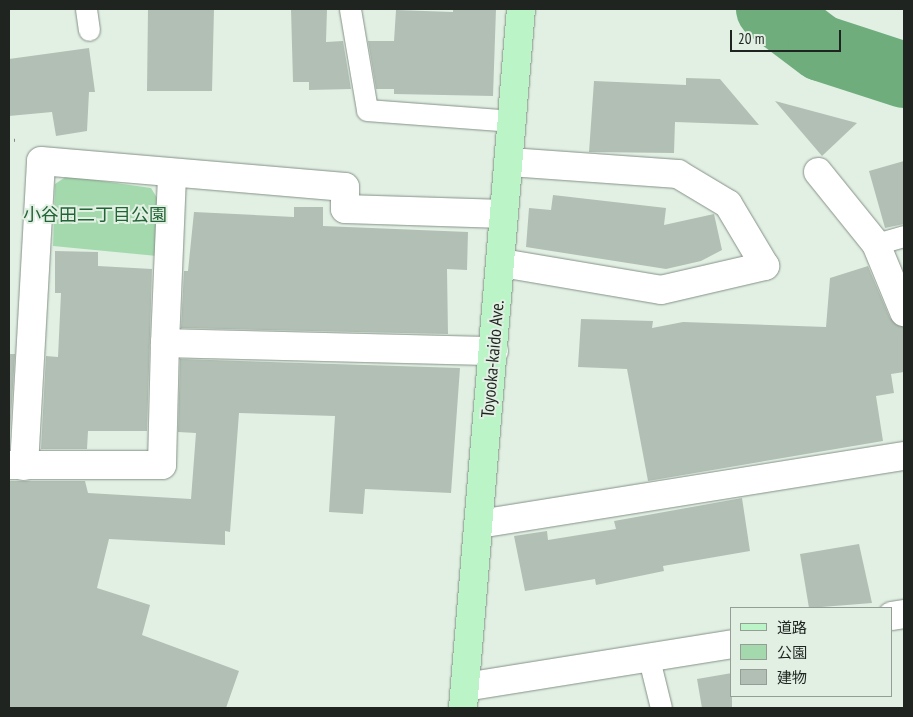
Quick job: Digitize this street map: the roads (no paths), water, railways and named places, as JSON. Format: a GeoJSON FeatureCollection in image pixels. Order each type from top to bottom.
{"type":"FeatureCollection","features":[{"type":"Feature","properties":{"kind":"main road","name":"Toyooka-kaido Ave."},"geometry":{"type":"LineString","coordinates":[[464,698],[502,263],[504,214],[521,9]]}},
{"type":"Feature","properties":{"kind":"street"},"geometry":{"type":"LineString","coordinates":[[172,174],[162,466],[16,466],[21,328],[41,161],[172,174],[345,187],[345,209],[504,214]]}},
{"type":"Feature","properties":{"kind":"street"},"geometry":{"type":"LineString","coordinates":[[502,263],[660,290],[765,266],[728,204],[678,174],[509,162]]}},
{"type":"Feature","properties":{"kind":"street"},"geometry":{"type":"LineString","coordinates":[[818,172],[876,244],[904,312]]}},
{"type":"Feature","properties":{"kind":"street"},"geometry":{"type":"LineString","coordinates":[[165,343],[494,351]]}},
{"type":"Feature","properties":{"kind":"street"},"geometry":{"type":"LineString","coordinates":[[480,524],[904,456]]}},
{"type":"Feature","properties":{"kind":"street"},"geometry":{"type":"LineString","coordinates":[[464,698],[648,659],[730,644]]}},
{"type":"Feature","properties":{"kind":"lane"},"geometry":{"type":"LineString","coordinates":[[86,9],[89,30]]}},
{"type":"Feature","properties":{"kind":"lane"},"geometry":{"type":"LineString","coordinates":[[350,9],[367,110],[513,121]]}},
{"type":"Feature","properties":{"kind":"lane"},"geometry":{"type":"LineString","coordinates":[[876,244],[904,236]]}},
{"type":"Feature","properties":{"kind":"lane"},"geometry":{"type":"LineString","coordinates":[[648,659],[661,708]]}},
{"type":"Feature","properties":{"kind":"waterway"},"geometry":{"type":"LineString","coordinates":[[769,9],[821,48],[904,75]]}},
{"type":"Feature","properties":{"kind":"park label","name":"小谷田二丁目公園"},"geometry":{"type":"Point","coordinates":[95,215]}}]}
